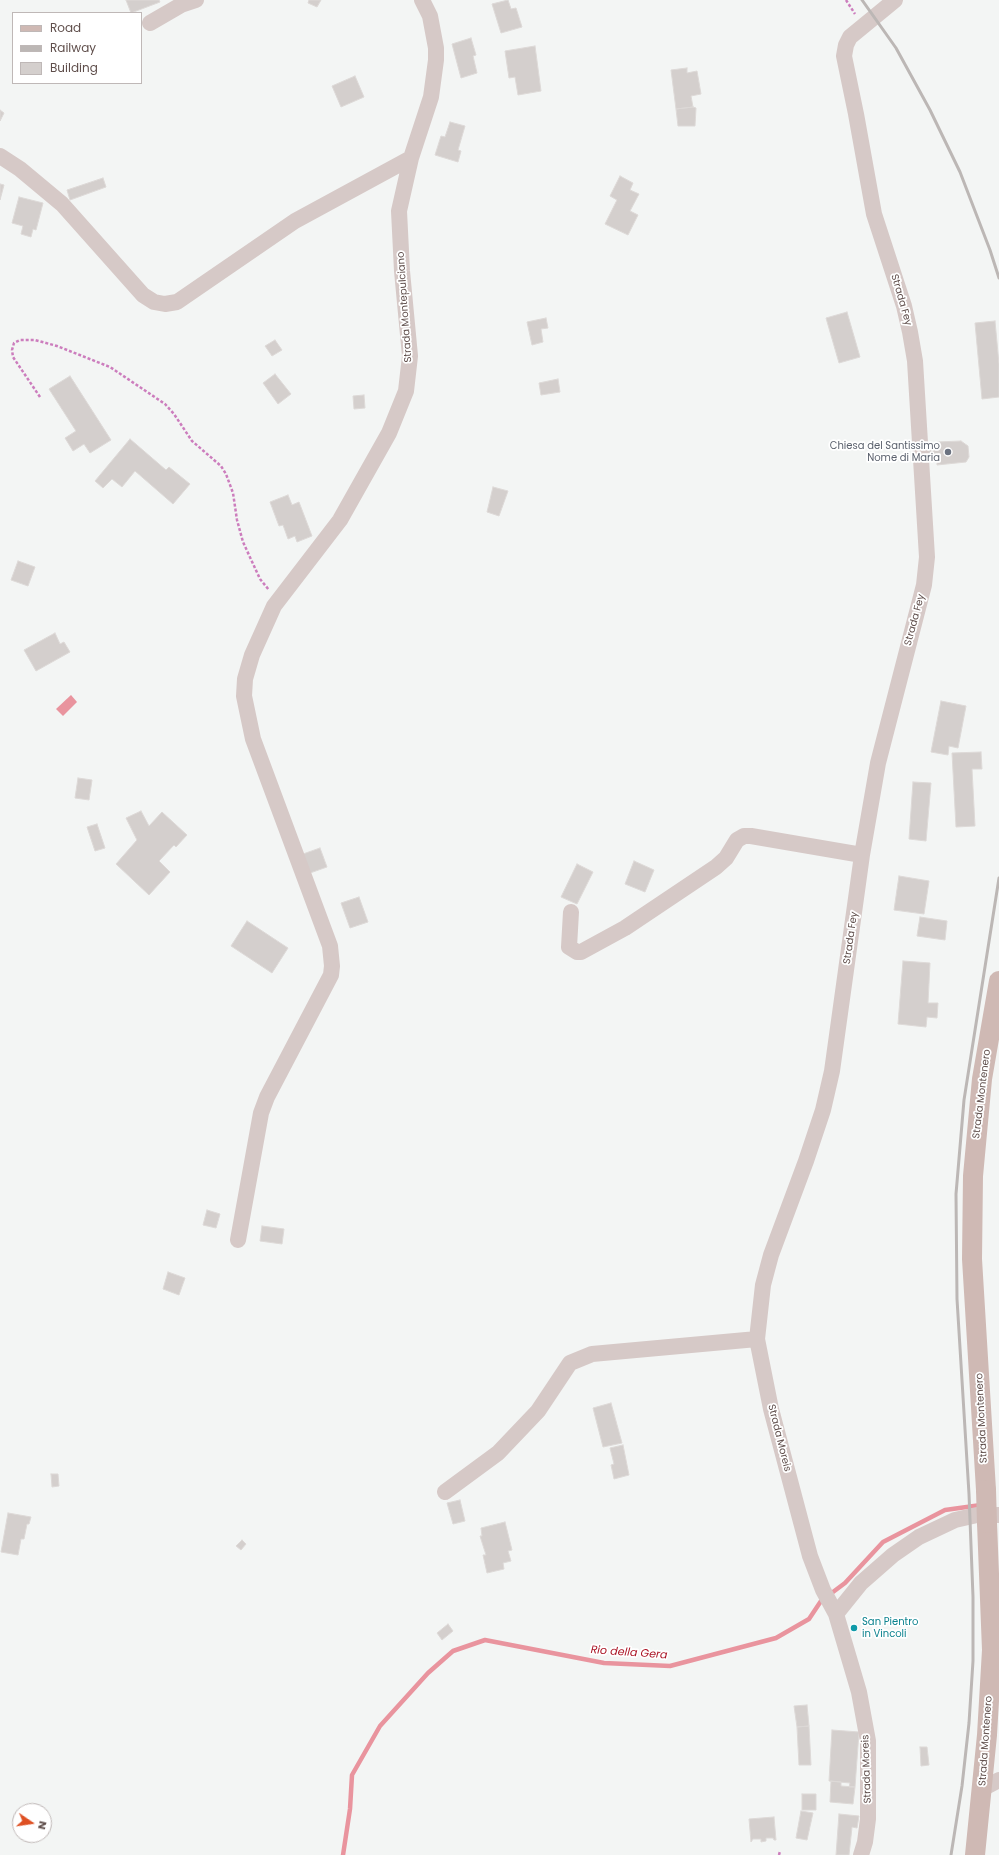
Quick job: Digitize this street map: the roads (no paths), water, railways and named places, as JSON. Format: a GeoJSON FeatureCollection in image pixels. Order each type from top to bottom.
{"type":"FeatureCollection","features":[{"type":"Feature","properties":{"kind":"main road","name":"Strada Montenero"},"geometry":{"type":"LineString","coordinates":[[975,1855],[991,1784],[987,1735],[992,1650],[993,1519],[986,1490],[972,1259],[973,1176],[982,1079],[999,981]]}},
{"type":"Feature","properties":{"kind":"street"},"geometry":{"type":"LineString","coordinates":[[150,23],[181,5],[196,0]]}},
{"type":"Feature","properties":{"kind":"street","name":"Strada Montepulciano"},"geometry":{"type":"LineString","coordinates":[[238,1240],[262,1112],[267,1097],[331,975],[332,966],[330,946],[254,739],[244,696],[245,679],[252,655],[276,604],[340,520],[389,433],[406,392],[410,356],[402,271],[400,211],[411,158],[431,97],[436,60],[436,48],[430,16],[422,0]]}},
{"type":"Feature","properties":{"kind":"street","name":"Strada Fey"},"geometry":{"type":"LineString","coordinates":[[771,1255],[806,1161],[823,1110],[832,1071],[862,855],[878,762],[888,717],[921,599],[926,557],[914,361],[910,332],[904,306],[874,214],[844,56],[846,45],[850,37],[894,0]]}},
{"type":"Feature","properties":{"kind":"street"},"geometry":{"type":"LineString","coordinates":[[0,156],[20,169],[62,204],[143,295],[154,302],[165,304],[177,302],[295,221],[411,158]]}},
{"type":"Feature","properties":{"kind":"street"},"geometry":{"type":"LineString","coordinates":[[571,912],[569,947],[577,952],[581,952],[625,928],[716,867],[726,858],[737,840],[744,836],[862,855]]}},
{"type":"Feature","properties":{"kind":"street","name":"Strada Moreis"},"geometry":{"type":"LineString","coordinates":[[771,1255],[764,1285],[758,1339],[771,1409],[810,1556],[830,1602],[859,1692],[868,1741],[868,1819],[865,1842],[861,1855]]}},
{"type":"Feature","properties":{"kind":"street"},"geometry":{"type":"LineString","coordinates":[[445,1492],[498,1453],[538,1411],[570,1363],[592,1354],[758,1339]]}},
{"type":"Feature","properties":{"kind":"street"},"geometry":{"type":"LineString","coordinates":[[830,1602],[861,1583],[893,1556],[919,1537],[955,1520],[977,1515],[993,1519]]}},
{"type":"Feature","properties":{"kind":"waterway","name":"Rio della Gera"},"geometry":{"type":"LineString","coordinates":[[343,1855],[350,1809],[352,1775],[380,1726],[428,1673],[453,1651],[485,1640],[604,1663],[670,1666],[776,1638],[809,1619],[821,1601],[845,1583],[883,1542],[945,1510],[981,1505]]}},
{"type":"Feature","properties":{"kind":"railway"},"geometry":{"type":"LineString","coordinates":[[862,0],[896,48],[930,110],[960,172],[990,250],[999,278]]}},
{"type":"Feature","properties":{"kind":"railway"},"geometry":{"type":"LineString","coordinates":[[951,1855],[962,1786],[969,1723],[973,1661],[973,1597],[969,1494],[957,1299],[956,1194],[964,1100],[999,878]]}},
{"type":"Feature","properties":{"kind":"place","name":"Chiesa del Santissimo Nome di Maria"},"geometry":{"type":"Point","coordinates":[948,452]}},
{"type":"Feature","properties":{"kind":"place","name":"San Pientro in Vincoli"},"geometry":{"type":"Point","coordinates":[854,1628]}}]}
